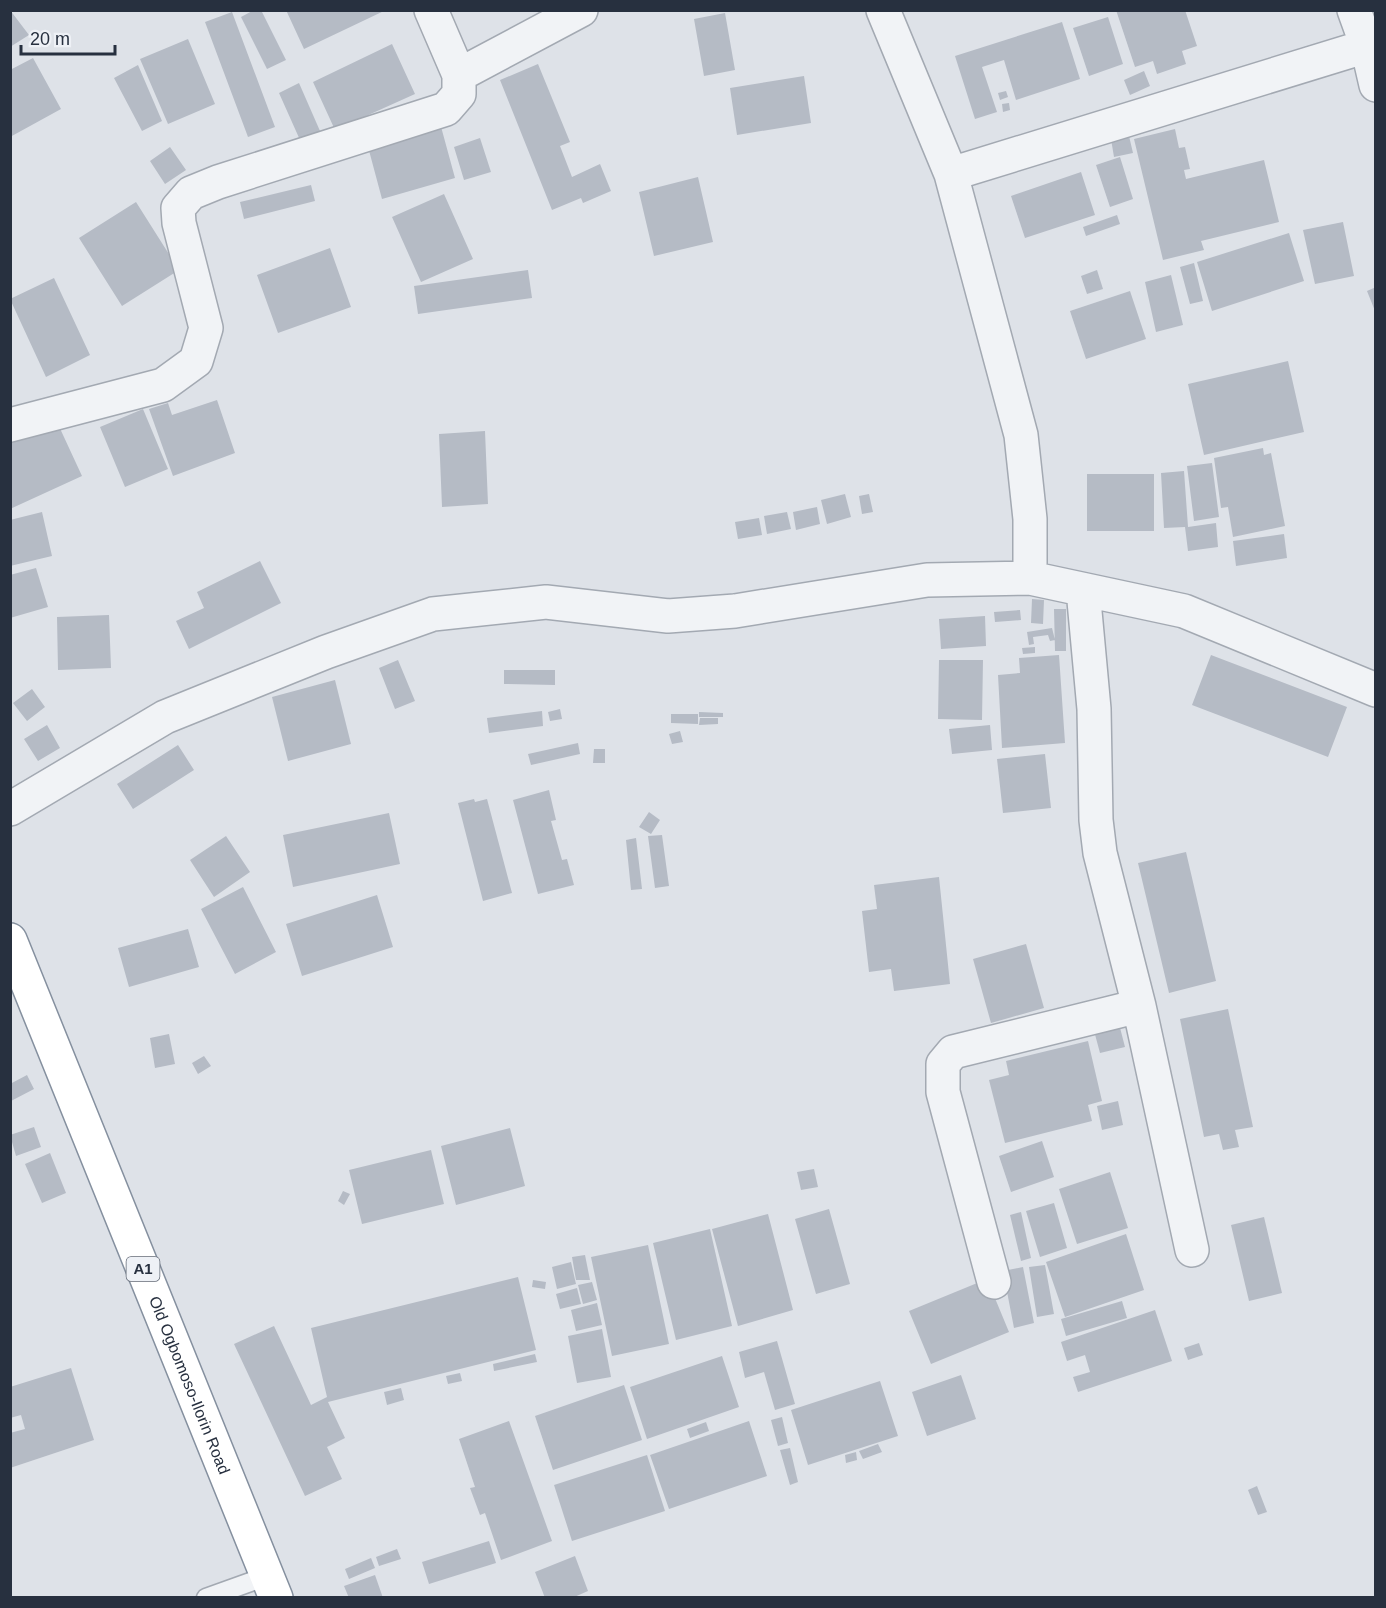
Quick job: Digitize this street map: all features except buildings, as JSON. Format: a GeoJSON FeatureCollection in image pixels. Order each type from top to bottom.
{"type":"FeatureCollection","features":[{"type":"Feature","properties":{"kind":"highway","name":"Old Ogbomoso-Ilorin Road"},"geometry":{"type":"LineString","coordinates":[[10,940],[271,1587]]}},
{"type":"Feature","properties":{"kind":"street"},"geometry":{"type":"LineString","coordinates":[[10,425],[163,385],[196,362],[206,328],[179,223],[178,208],[191,193],[446,109],[459,94],[459,75],[431,10]]}},
{"type":"Feature","properties":{"kind":"street"},"geometry":{"type":"LineString","coordinates":[[459,75],[581,10]]}},
{"type":"Feature","properties":{"kind":"street"},"geometry":{"type":"LineString","coordinates":[[883,10],[951,174],[1021,435],[1030,519],[1030,578]]}},
{"type":"Feature","properties":{"kind":"street"},"geometry":{"type":"LineString","coordinates":[[1354,10],[1367,46],[1376,85]]}},
{"type":"Feature","properties":{"kind":"street"},"geometry":{"type":"LineString","coordinates":[[951,174],[1367,46]]}},
{"type":"Feature","properties":{"kind":"street"},"geometry":{"type":"LineString","coordinates":[[10,809],[165,717],[326,652],[433,614],[546,602],[668,616],[735,611],[927,580],[1030,578],[1184,611],[1376,690]]}},
{"type":"Feature","properties":{"kind":"street"},"geometry":{"type":"LineString","coordinates":[[1083,590],[1094,709],[1096,820],[1100,853],[1139,1006],[1192,1250]]}},
{"type":"Feature","properties":{"kind":"street"},"geometry":{"type":"LineString","coordinates":[[994,1282],[943,1092],[943,1064],[953,1053],[1139,1006]]}},
{"type":"Feature","properties":{"kind":"lane"},"geometry":{"type":"LineString","coordinates":[[206,1598],[271,1587]]}}]}
